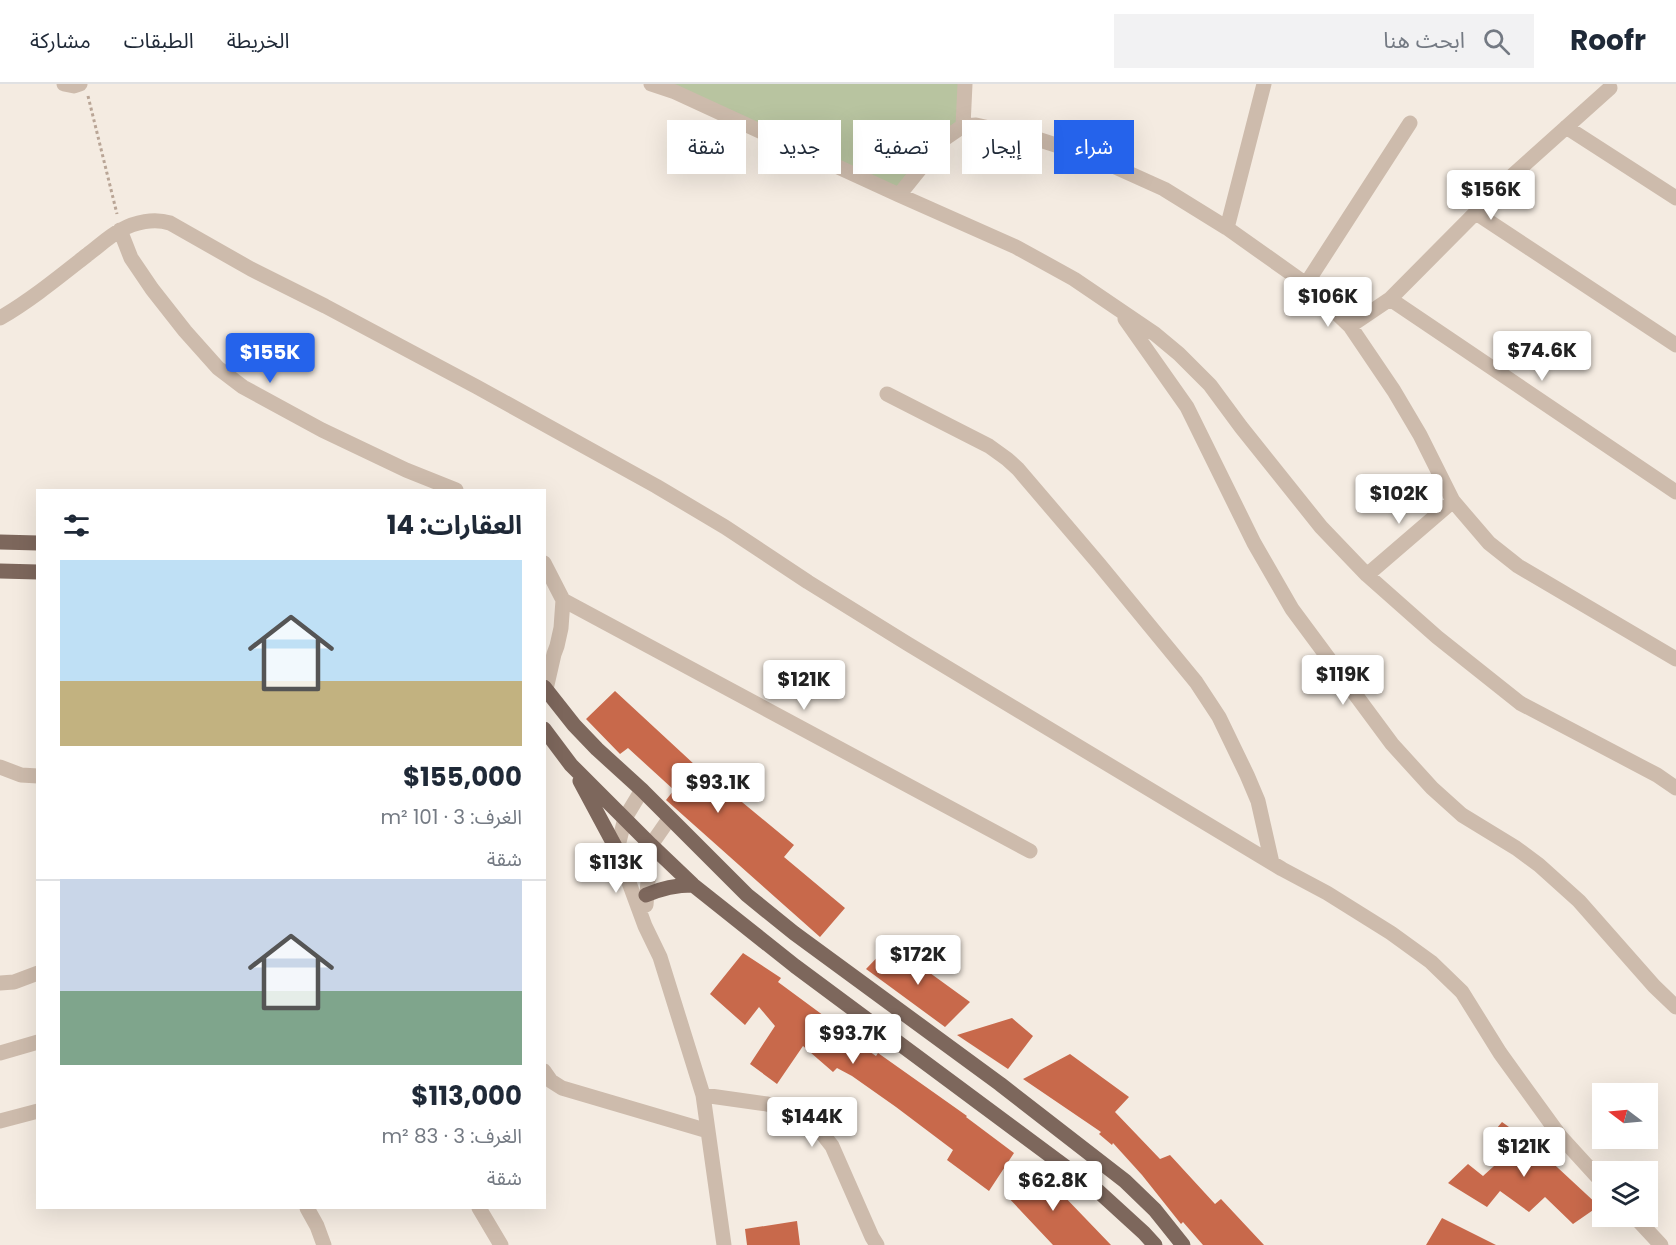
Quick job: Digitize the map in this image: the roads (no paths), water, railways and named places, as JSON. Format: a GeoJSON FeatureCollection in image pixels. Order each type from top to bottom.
{"type":"FeatureCollection","features":[{"type":"Feature","properties":{"kind":"main road"},"geometry":{"type":"LineString","coordinates":[[0,542],[36,543]]}},
{"type":"Feature","properties":{"kind":"main road"},"geometry":{"type":"LineString","coordinates":[[0,571],[36,572]]}},
{"type":"Feature","properties":{"kind":"main road"},"geometry":{"type":"LineString","coordinates":[[546,689],[574,725],[597,749],[642,790],[747,895],[1000,1084],[1125,1181],[1155,1210],[1183,1245]]}},
{"type":"Feature","properties":{"kind":"main road"},"geometry":{"type":"LineString","coordinates":[[546,732],[572,765],[651,846],[693,885],[795,966],[1098,1191],[1155,1245]]}},
{"type":"Feature","properties":{"kind":"main road"},"geometry":{"type":"LineString","coordinates":[[572,765],[617,850]]}},
{"type":"Feature","properties":{"kind":"main road"},"geometry":{"type":"LineString","coordinates":[[646,895],[675,885],[693,885]]}},
{"type":"Feature","properties":{"kind":"street"},"geometry":{"type":"LineString","coordinates":[[651,84],[675,92],[1016,247],[1074,279],[1155,334],[1210,385],[1321,527],[1367,575],[1437,637],[1520,703],[1656,775],[1676,788]]}},
{"type":"Feature","properties":{"kind":"street"},"geometry":{"type":"LineString","coordinates":[[963,120],[965,84]]}},
{"type":"Feature","properties":{"kind":"street"},"geometry":{"type":"LineString","coordinates":[[1227,228],[1264,84]]}},
{"type":"Feature","properties":{"kind":"street"},"geometry":{"type":"LineString","coordinates":[[1350,327],[1390,299],[1514,174],[1611,85]]}},
{"type":"Feature","properties":{"kind":"street"},"geometry":{"type":"LineString","coordinates":[[1306,284],[1410,123]]}},
{"type":"Feature","properties":{"kind":"street"},"geometry":{"type":"LineString","coordinates":[[899,195],[944,139],[962,127]]}},
{"type":"Feature","properties":{"kind":"street"},"geometry":{"type":"LineString","coordinates":[[1566,127],[1676,198]]}},
{"type":"Feature","properties":{"kind":"street"},"geometry":{"type":"LineString","coordinates":[[1042,141],[1093,157],[1164,189],[1227,228],[1306,284],[1350,327],[1394,391],[1454,501],[1489,543],[1518,566],[1676,659]]}},
{"type":"Feature","properties":{"kind":"street"},"geometry":{"type":"LineString","coordinates":[[1476,213],[1676,345]]}},
{"type":"Feature","properties":{"kind":"street"},"geometry":{"type":"LineString","coordinates":[[0,318],[23,305],[120,230],[154,220],[170,223],[251,269],[560,431],[725,527],[908,644],[1391,933],[1431,962],[1462,992],[1500,1053],[1560,1137],[1592,1171]]}},
{"type":"Feature","properties":{"kind":"street"},"geometry":{"type":"LineString","coordinates":[[120,230],[132,258],[152,289],[185,331],[227,375],[252,393],[322,430],[406,470],[454,489]]}},
{"type":"Feature","properties":{"kind":"street"},"geometry":{"type":"LineString","coordinates":[[1390,299],[1676,492]]}},
{"type":"Feature","properties":{"kind":"street"},"geometry":{"type":"LineString","coordinates":[[1120,311],[1187,407],[1254,543],[1292,609],[1392,744],[1432,788],[1462,815],[1516,848],[1579,901],[1654,986],[1676,1007]]}},
{"type":"Feature","properties":{"kind":"street"},"geometry":{"type":"LineString","coordinates":[[887,394],[989,446],[1007,459],[1099,564],[1196,682],[1219,717],[1247,775],[1257,801],[1272,863]]}},
{"type":"Feature","properties":{"kind":"street"},"geometry":{"type":"LineString","coordinates":[[1367,575],[1454,501]]}},
{"type":"Feature","properties":{"kind":"street"},"geometry":{"type":"LineString","coordinates":[[546,567],[563,600],[561,628],[546,684]]}},
{"type":"Feature","properties":{"kind":"street"},"geometry":{"type":"LineString","coordinates":[[563,600],[1030,850]]}},
{"type":"Feature","properties":{"kind":"street"},"geometry":{"type":"LineString","coordinates":[[0,767],[21,775],[36,776]]}},
{"type":"Feature","properties":{"kind":"street"},"geometry":{"type":"LineString","coordinates":[[642,790],[625,818],[617,850],[645,926],[660,957],[704,1095],[724,1245]]}},
{"type":"Feature","properties":{"kind":"street"},"geometry":{"type":"LineString","coordinates":[[645,926],[651,846],[669,819]]}},
{"type":"Feature","properties":{"kind":"street"},"geometry":{"type":"LineString","coordinates":[[0,983],[14,982],[36,974]]}},
{"type":"Feature","properties":{"kind":"street"},"geometry":{"type":"LineString","coordinates":[[0,1053],[36,1043]]}},
{"type":"Feature","properties":{"kind":"street"},"geometry":{"type":"LineString","coordinates":[[546,1074],[551,1081],[562,1088],[708,1131]]}},
{"type":"Feature","properties":{"kind":"street"},"geometry":{"type":"LineString","coordinates":[[704,1095],[782,1108],[821,1132],[832,1146],[877,1245]]}},
{"type":"Feature","properties":{"kind":"street"},"geometry":{"type":"LineString","coordinates":[[0,1117],[0,1121],[36,1112]]}},
{"type":"Feature","properties":{"kind":"street"},"geometry":{"type":"LineString","coordinates":[[308,1209],[324,1245]]}},
{"type":"Feature","properties":{"kind":"street"},"geometry":{"type":"LineString","coordinates":[[480,1209],[501,1245]]}},
{"type":"Feature","properties":{"kind":"street"},"geometry":{"type":"LineString","coordinates":[[1644,1227],[1660,1245]]}}]}
